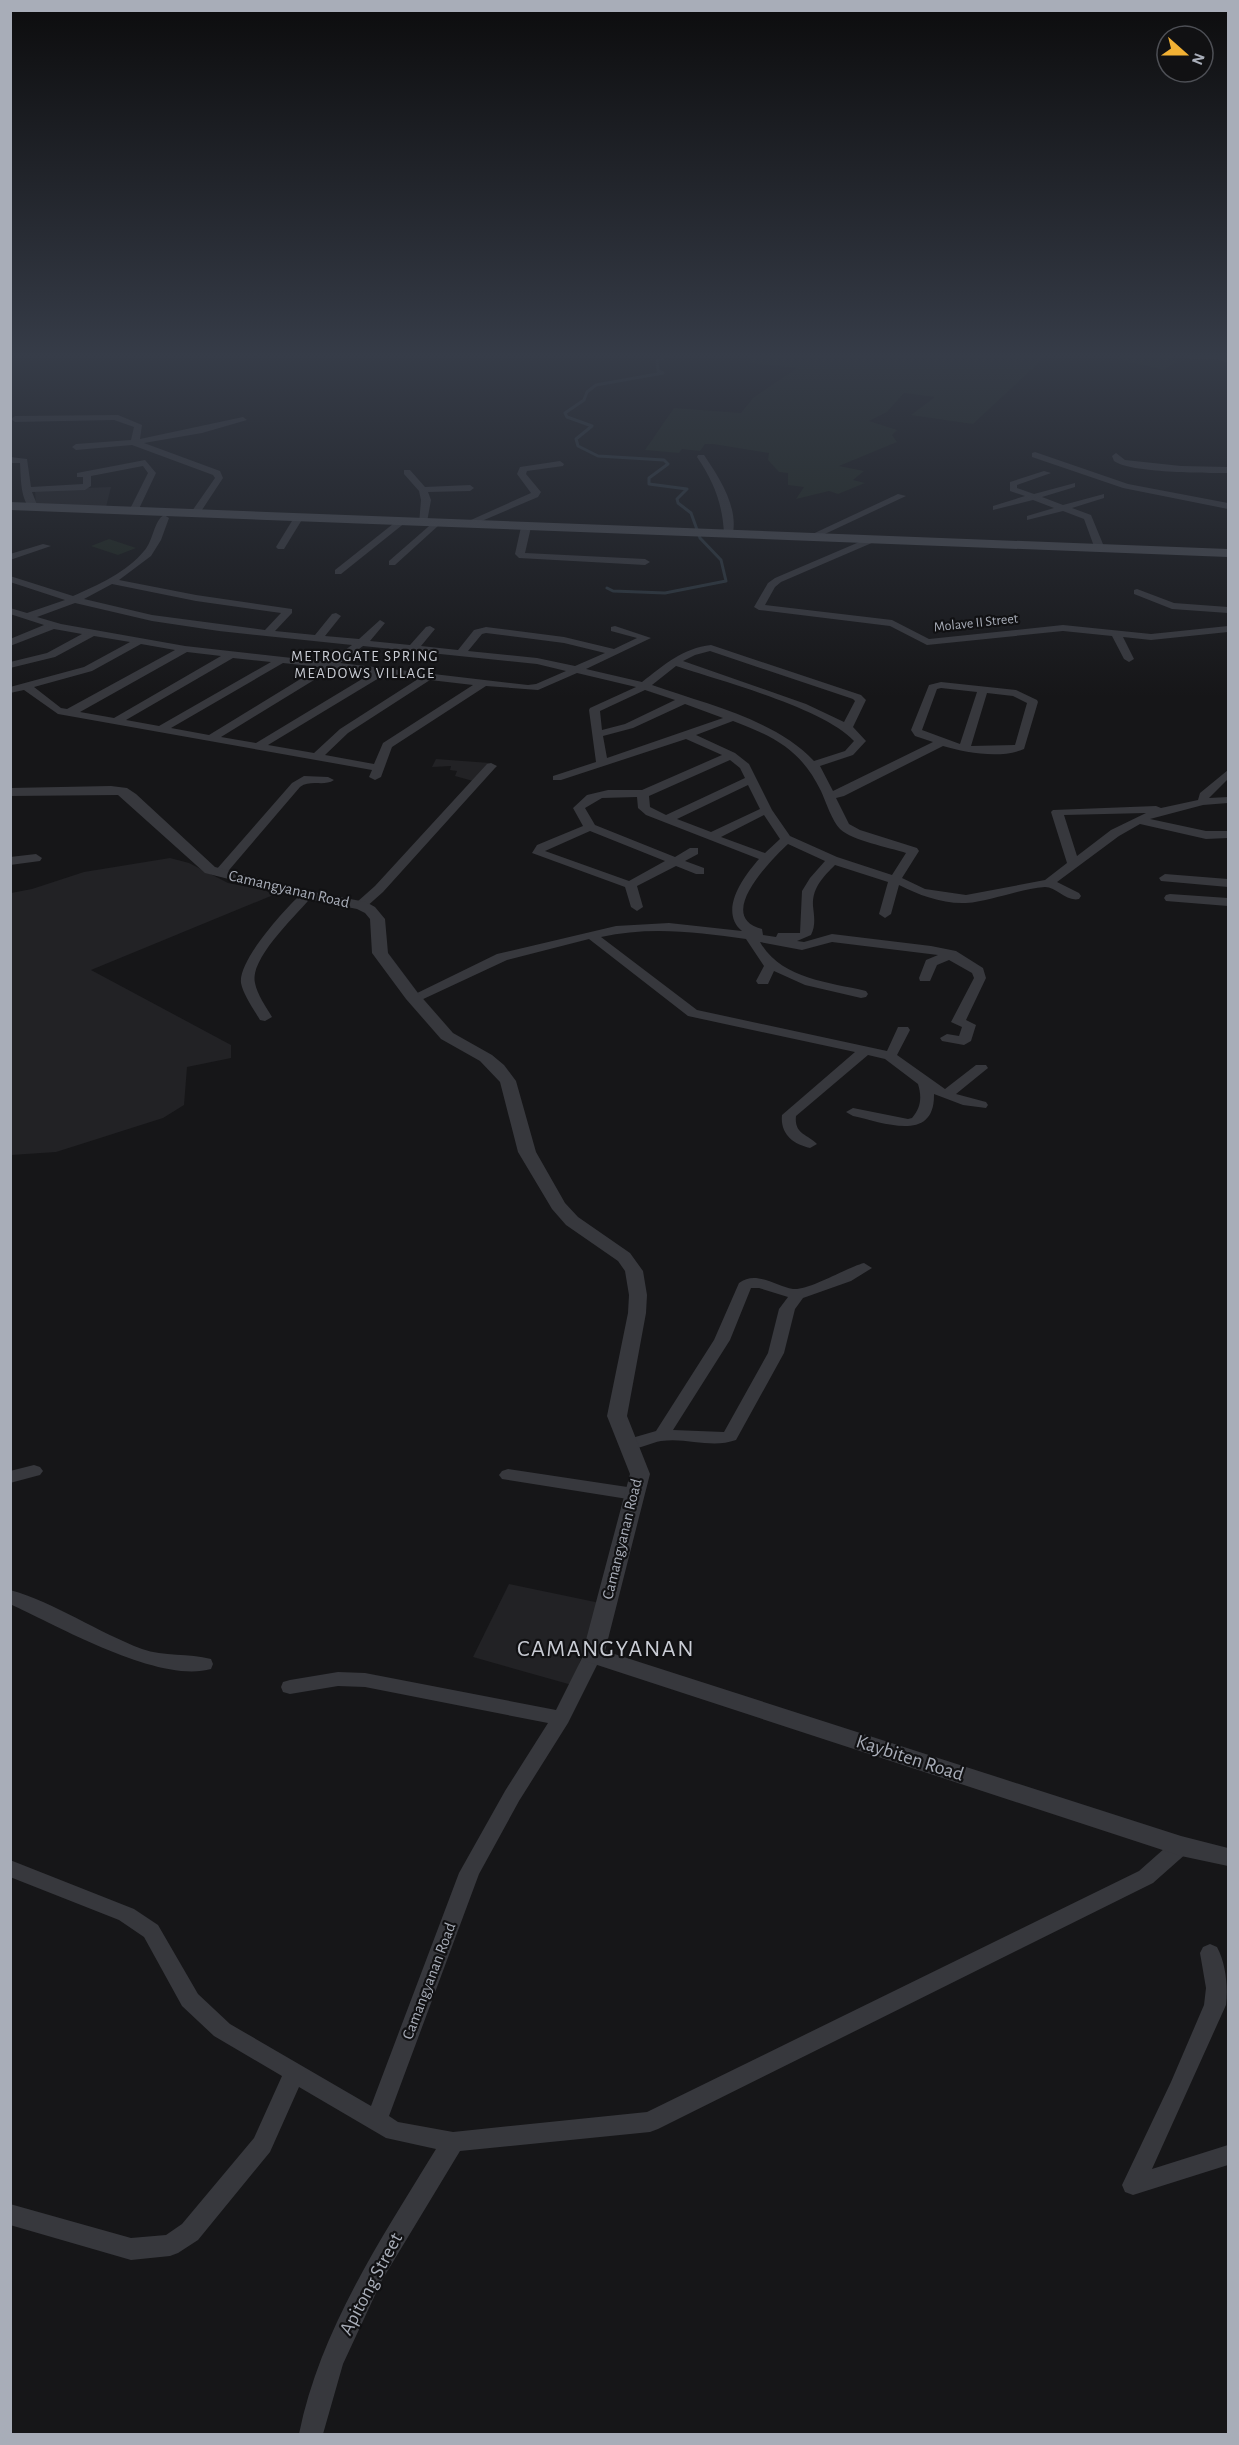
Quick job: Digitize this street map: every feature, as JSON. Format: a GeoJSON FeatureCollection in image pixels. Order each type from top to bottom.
{"type":"FeatureCollection","features":[{"type":"Feature","properties":{"kind":"main road"},"geometry":{"type":"LineString","coordinates":[[10,506],[1228,553]]}},
{"type":"Feature","properties":{"kind":"street"},"geometry":{"type":"LineString","coordinates":[[25,469],[27,490],[33,507]]}},
{"type":"Feature","properties":{"kind":"street"},"geometry":{"type":"LineString","coordinates":[[27,490],[85,487],[87,486],[84,474],[108,469]]}},
{"type":"Feature","properties":{"kind":"street"},"geometry":{"type":"LineString","coordinates":[[134,511],[152,473],[149,469]]}},
{"type":"Feature","properties":{"kind":"street"},"geometry":{"type":"LineString","coordinates":[[195,514],[219,478],[217,473],[206,469]]}},
{"type":"Feature","properties":{"kind":"street"},"geometry":{"type":"LineString","coordinates":[[467,524],[535,495],[536,492],[520,474],[523,469]]}},
{"type":"Feature","properties":{"kind":"street"},"geometry":{"type":"LineString","coordinates":[[709,469],[717,480],[728,514],[723,534]]}},
{"type":"Feature","properties":{"kind":"street"},"geometry":{"type":"LineString","coordinates":[[1076,469],[1126,486],[1228,506]]}},
{"type":"Feature","properties":{"kind":"street"},"geometry":{"type":"LineString","coordinates":[[1185,469],[1228,470]]}},
{"type":"Feature","properties":{"kind":"street"},"geometry":{"type":"LineString","coordinates":[[407,471],[423,490],[426,500],[422,522]]}},
{"type":"Feature","properties":{"kind":"street"},"geometry":{"type":"LineString","coordinates":[[1047,473],[1013,484],[1013,489],[1090,520],[1100,549]]}},
{"type":"Feature","properties":{"kind":"street"},"geometry":{"type":"LineString","coordinates":[[996,508],[1072,485]]}},
{"type":"Feature","properties":{"kind":"street"},"geometry":{"type":"LineString","coordinates":[[423,490],[470,488]]}},
{"type":"Feature","properties":{"kind":"street"},"geometry":{"type":"LineString","coordinates":[[809,538],[901,496]]}},
{"type":"Feature","properties":{"kind":"street"},"geometry":{"type":"LineString","coordinates":[[1030,518],[1101,496]]}},
{"type":"Feature","properties":{"kind":"street"},"geometry":{"type":"LineString","coordinates":[[10,618],[27,616],[111,581],[144,558],[157,541],[164,518]]}},
{"type":"Feature","properties":{"kind":"street"},"geometry":{"type":"LineString","coordinates":[[281,547],[298,518]]}},
{"type":"Feature","properties":{"kind":"street"},"geometry":{"type":"LineString","coordinates":[[338,572],[401,522]]}},
{"type":"Feature","properties":{"kind":"street"},"geometry":{"type":"LineString","coordinates":[[392,563],[436,523]]}},
{"type":"Feature","properties":{"kind":"street"},"geometry":{"type":"LineString","coordinates":[[526,527],[522,556],[645,562]]}},
{"type":"Feature","properties":{"kind":"street","name":"Molave II Street"},"geometry":{"type":"LineString","coordinates":[[871,540],[778,580],[771,585],[759,607],[892,623],[927,642],[1063,628],[1151,637],[1228,629]]}},
{"type":"Feature","properties":{"kind":"street"},"geometry":{"type":"LineString","coordinates":[[10,557],[46,546]]}},
{"type":"Feature","properties":{"kind":"street"},"geometry":{"type":"LineString","coordinates":[[10,579],[72,599],[152,618],[360,644],[537,661],[643,685],[759,727],[800,752],[812,765],[844,826],[856,833],[913,851],[893,880],[886,897],[885,914]]}},
{"type":"Feature","properties":{"kind":"street"},"geometry":{"type":"LineString","coordinates":[[111,581],[196,598],[288,611],[267,633]]}},
{"type":"Feature","properties":{"kind":"street"},"geometry":{"type":"LineString","coordinates":[[1137,592],[1172,606],[1228,609]]}},
{"type":"Feature","properties":{"kind":"street"},"geometry":{"type":"LineString","coordinates":[[10,611],[54,626],[185,649],[482,684],[538,687],[646,638],[615,629]]}},
{"type":"Feature","properties":{"kind":"street"},"geometry":{"type":"LineString","coordinates":[[317,639],[336,616]]}},
{"type":"Feature","properties":{"kind":"street"},"geometry":{"type":"LineString","coordinates":[[210,740],[331,665],[360,644],[380,623]]}},
{"type":"Feature","properties":{"kind":"street"},"geometry":{"type":"LineString","coordinates":[[10,643],[54,626]]}},
{"type":"Feature","properties":{"kind":"street"},"geometry":{"type":"LineString","coordinates":[[413,648],[430,628]]}},
{"type":"Feature","properties":{"kind":"street"},"geometry":{"type":"LineString","coordinates":[[461,653],[478,632],[486,630],[564,640],[616,652]]}},
{"type":"Feature","properties":{"kind":"street"},"geometry":{"type":"LineString","coordinates":[[10,665],[58,652],[92,633]]}},
{"type":"Feature","properties":{"kind":"street"},"geometry":{"type":"LineString","coordinates":[[1116,634],[1129,658]]}},
{"type":"Feature","properties":{"kind":"street"},"geometry":{"type":"LineString","coordinates":[[10,690],[88,669],[138,642]]}},
{"type":"Feature","properties":{"kind":"street"},"geometry":{"type":"LineString","coordinates":[[927,642],[940,650]]}},
{"type":"Feature","properties":{"kind":"street"},"geometry":{"type":"LineString","coordinates":[[602,763],[594,710],[637,691],[675,662],[704,648],[711,648],[857,697],[861,700],[847,727]]}},
{"type":"Feature","properties":{"kind":"street"},"geometry":{"type":"LineString","coordinates":[[69,713],[185,649]]}},
{"type":"Feature","properties":{"kind":"street"},"geometry":{"type":"LineString","coordinates":[[114,722],[230,655]]}},
{"type":"Feature","properties":{"kind":"street"},"geometry":{"type":"LineString","coordinates":[[160,730],[280,661]]}},
{"type":"Feature","properties":{"kind":"street"},"geometry":{"type":"LineString","coordinates":[[675,662],[802,706],[847,727],[860,741],[849,753],[812,765]]}},
{"type":"Feature","properties":{"kind":"street"},"geometry":{"type":"LineString","coordinates":[[256,748],[382,671]]}},
{"type":"Feature","properties":{"kind":"street"},"geometry":{"type":"LineString","coordinates":[[315,758],[344,730],[429,676]]}},
{"type":"Feature","properties":{"kind":"street"},"geometry":{"type":"LineString","coordinates":[[27,687],[58,711],[315,758],[376,773],[387,745],[396,737],[482,684]]}},
{"type":"Feature","properties":{"kind":"street"},"geometry":{"type":"LineString","coordinates":[[941,685],[983,689],[1016,693],[1033,702],[1020,747],[1013,750],[964,749],[918,734],[916,730],[933,687],[941,685]]}},
{"type":"Feature","properties":{"kind":"street"},"geometry":{"type":"LineString","coordinates":[[964,749],[983,689]]}},
{"type":"Feature","properties":{"kind":"street"},"geometry":{"type":"LineString","coordinates":[[598,734],[630,726],[685,700]]}},
{"type":"Feature","properties":{"kind":"street"},"geometry":{"type":"LineString","coordinates":[[556,778],[732,718]]}},
{"type":"Feature","properties":{"kind":"street"},"geometry":{"type":"LineString","coordinates":[[685,734],[730,755],[745,766],[766,810],[786,839],[833,860],[921,892],[966,899],[1048,883],[1115,833],[1138,820],[1156,813],[1203,802],[1228,800]]}},
{"type":"Feature","properties":{"kind":"street"},"geometry":{"type":"LineString","coordinates":[[829,795],[840,794],[942,742]]}},
{"type":"Feature","properties":{"kind":"street"},"geometry":{"type":"LineString","coordinates":[[700,871],[590,827],[579,808],[583,802],[609,793],[643,794],[730,755]]}},
{"type":"Feature","properties":{"kind":"street"},"geometry":{"type":"LineString","coordinates":[[361,905],[379,889],[491,766]]}},
{"type":"Feature","properties":{"kind":"street"},"geometry":{"type":"LineString","coordinates":[[1203,802],[1204,795],[1228,773]]}},
{"type":"Feature","properties":{"kind":"street"},"geometry":{"type":"LineString","coordinates":[[220,873],[304,779],[328,780]]}},
{"type":"Feature","properties":{"kind":"street"},"geometry":{"type":"LineString","coordinates":[[666,820],[752,779]]}},
{"type":"Feature","properties":{"kind":"street","name":"Camangyanan Road"},"geometry":{"type":"LineString","coordinates":[[10,792],[111,789],[122,791],[210,870],[307,895],[361,905],[370,910],[377,919],[380,953],[414,998],[447,1035],[486,1058],[508,1081],[527,1152],[558,1205],[572,1221],[630,1263],[638,1295],[637,1313],[617,1416],[621,1429],[637,1458],[640,1474],[593,1654],[561,1718],[512,1796],[469,1873],[376,2121]]}},
{"type":"Feature","properties":{"kind":"street"},"geometry":{"type":"LineString","coordinates":[[643,794],[644,808],[650,813],[766,858]]}},
{"type":"Feature","properties":{"kind":"street"},"geometry":{"type":"LineString","coordinates":[[1073,863],[1057,812],[1178,808]]}},
{"type":"Feature","properties":{"kind":"street"},"geometry":{"type":"LineString","coordinates":[[711,837],[766,810]]}},
{"type":"Feature","properties":{"kind":"street"},"geometry":{"type":"LineString","coordinates":[[1138,820],[1206,835],[1228,835]]}},
{"type":"Feature","properties":{"kind":"street"},"geometry":{"type":"LineString","coordinates":[[590,827],[541,848],[538,853],[630,885],[694,851]]}},
{"type":"Feature","properties":{"kind":"street"},"geometry":{"type":"LineString","coordinates":[[786,839],[747,881],[737,904],[740,923],[747,930],[795,938],[805,935],[808,929],[807,896],[816,877],[833,860]]}},
{"type":"Feature","properties":{"kind":"street"},"geometry":{"type":"LineString","coordinates":[[10,861],[36,858]]}},
{"type":"Feature","properties":{"kind":"street"},"geometry":{"type":"LineString","coordinates":[[1165,878],[1228,883]]}},
{"type":"Feature","properties":{"kind":"street"},"geometry":{"type":"LineString","coordinates":[[1048,883],[1075,896]]}},
{"type":"Feature","properties":{"kind":"street"},"geometry":{"type":"LineString","coordinates":[[630,885],[637,907]]}},
{"type":"Feature","properties":{"kind":"street"},"geometry":{"type":"LineString","coordinates":[[265,1017],[248,984],[248,970],[282,918],[307,895]]}},
{"type":"Feature","properties":{"kind":"street"},"geometry":{"type":"LineString","coordinates":[[1170,898],[1228,902]]}},
{"type":"Feature","properties":{"kind":"street"},"geometry":{"type":"LineString","coordinates":[[414,998],[502,957],[591,935],[646,927],[674,927],[802,946],[809,946],[821,938],[832,938],[956,954],[978,971],[980,978],[958,1022],[969,1025],[964,1041],[948,1038]]}},
{"type":"Feature","properties":{"kind":"street"},"geometry":{"type":"LineString","coordinates":[[591,935],[693,1013],[890,1056],[925,1084],[943,1094],[960,1102],[981,1105]]}},
{"type":"Feature","properties":{"kind":"street"},"geometry":{"type":"LineString","coordinates":[[751,937],[770,966],[763,981]]}},
{"type":"Feature","properties":{"kind":"street"},"geometry":{"type":"LineString","coordinates":[[763,956],[771,941]]}},
{"type":"Feature","properties":{"kind":"street"},"geometry":{"type":"LineString","coordinates":[[925,978],[931,963],[956,954]]}},
{"type":"Feature","properties":{"kind":"street"},"geometry":{"type":"LineString","coordinates":[[763,956],[781,970],[822,987],[861,994]]}},
{"type":"Feature","properties":{"kind":"street"},"geometry":{"type":"LineString","coordinates":[[890,1056],[903,1030]]}},
{"type":"Feature","properties":{"kind":"street"},"geometry":{"type":"LineString","coordinates":[[810,1144],[795,1137],[788,1125],[789,1115],[866,1050]]}},
{"type":"Feature","properties":{"kind":"street"},"geometry":{"type":"LineString","coordinates":[[943,1094],[950,1092],[981,1068]]}},
{"type":"Feature","properties":{"kind":"street"},"geometry":{"type":"LineString","coordinates":[[853,1113],[908,1123],[917,1121],[927,1102],[928,1094],[925,1084]]}},
{"type":"Feature","properties":{"kind":"street"},"geometry":{"type":"LineString","coordinates":[[631,1444],[662,1435],[722,1439],[730,1436],[776,1353],[787,1309],[797,1295],[846,1278],[864,1268]]}},
{"type":"Feature","properties":{"kind":"street"},"geometry":{"type":"LineString","coordinates":[[662,1435],[683,1399],[711,1360],[722,1340],[744,1286],[748,1282],[760,1283],[797,1295]]}},
{"type":"Feature","properties":{"kind":"street"},"geometry":{"type":"LineString","coordinates":[[10,1477],[34,1471]]}},
{"type":"Feature","properties":{"kind":"street"},"geometry":{"type":"LineString","coordinates":[[508,1475],[634,1494]]}},
{"type":"Feature","properties":{"kind":"street"},"geometry":{"type":"LineString","coordinates":[[10,1596],[139,1654],[174,1662],[204,1664]]}},
{"type":"Feature","properties":{"kind":"street","name":"Kaybiten Road"},"geometry":{"type":"LineString","coordinates":[[593,1654],[1181,1846],[1228,1857]]}},
{"type":"Feature","properties":{"kind":"street"},"geometry":{"type":"LineString","coordinates":[[290,1687],[338,1679],[360,1680],[561,1718]]}},
{"type":"Feature","properties":{"kind":"street"},"geometry":{"type":"LineString","coordinates":[[10,1868],[80,1898],[133,1917],[143,1924],[151,1931],[190,2000],[222,2030],[394,2131],[453,2142],[650,2122],[1146,1877],[1181,1846]]}},
{"type":"Feature","properties":{"kind":"street"},"geometry":{"type":"LineString","coordinates":[[1210,1953],[1217,1988],[1215,2005],[1182,2082],[1133,2185],[1228,2155]]}},
{"type":"Feature","properties":{"kind":"street"},"geometry":{"type":"LineString","coordinates":[[10,2214],[131,2249],[170,2245],[190,2232],[262,2145],[294,2073]]}},
{"type":"Feature","properties":{"kind":"street","name":"Apitong Street"},"geometry":{"type":"LineString","coordinates":[[311,2434],[331,2364],[374,2272],[453,2142]]}},
{"type":"Feature","properties":{"kind":"shaded area"},"geometry":{"type":"Polygon","coordinates":[[[776,469],[855,469],[864,471],[853,480],[865,483],[838,494],[829,491],[796,499],[804,487],[788,485],[788,473],[779,472],[776,469]]]}},
{"type":"Feature","properties":{"kind":"shaded area"},"geometry":{"type":"Polygon","coordinates":[[[111,487],[106,507],[36,506],[35,490],[111,487]]]}},
{"type":"Feature","properties":{"kind":"shaded area"},"geometry":{"type":"Polygon","coordinates":[[[109,539],[136,548],[118,555],[91,546],[109,539]]]}},
{"type":"Feature","properties":{"kind":"shaded area"},"geometry":{"type":"Polygon","coordinates":[[[436,759],[490,763],[473,781],[455,776],[457,771],[450,770],[451,766],[432,767],[436,759]]]}},
{"type":"Feature","properties":{"kind":"shaded area"},"geometry":{"type":"Polygon","coordinates":[[[170,858],[189,863],[228,883],[278,893],[91,970],[231,1045],[231,1058],[187,1067],[184,1105],[163,1118],[56,1152],[11,1155],[11,893],[32,889],[84,872],[170,858]]]}},
{"type":"Feature","properties":{"kind":"shaded area"},"geometry":{"type":"Polygon","coordinates":[[[509,1584],[600,1603],[572,1685],[473,1657],[509,1584]]]}},
{"type":"Feature","properties":{"kind":"waterway"},"geometry":{"type":"LineString","coordinates":[[607,588],[613,591],[665,593],[726,581],[721,560],[700,538],[691,513],[678,503],[677,499],[687,489],[649,484],[649,478],[661,469]]}},
{"type":"Feature","properties":{"kind":"district","name":"METROGATE SPRING MEADOWS VILLAGE"},"geometry":{"type":"Point","coordinates":[365,664]}},
{"type":"Feature","properties":{"kind":"district","name":"CAMANGYANAN"},"geometry":{"type":"Point","coordinates":[606,1649]}}]}
